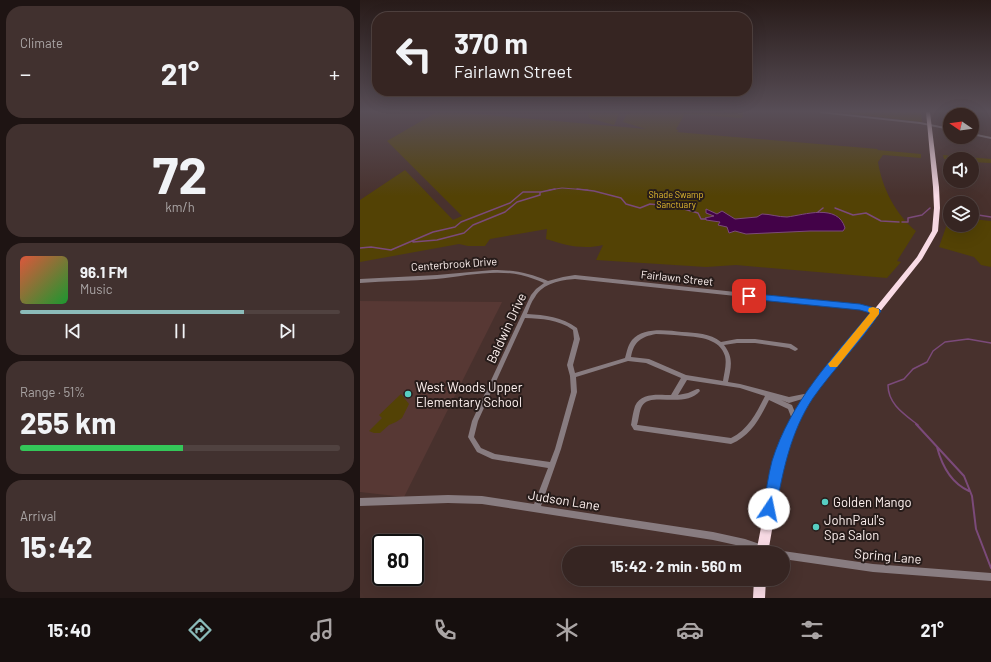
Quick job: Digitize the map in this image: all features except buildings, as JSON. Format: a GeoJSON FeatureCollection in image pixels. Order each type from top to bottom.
{"type":"FeatureCollection","features":[{"type":"Feature","properties":{"kind":"highway"},"geometry":{"type":"LineString","coordinates":[[763,546],[778,461],[795,420],[809,395],[920,258],[935,232],[937,208],[931,140]]}},
{"type":"Feature","properties":{"kind":"highway"},"geometry":{"type":"LineString","coordinates":[[759,598],[760,586]]}},
{"type":"Feature","properties":{"kind":"street","name":"Centerbrook Drive"},"geometry":{"type":"LineString","coordinates":[[360,281],[393,278],[436,277],[506,270],[524,273],[548,283]]}},
{"type":"Feature","properties":{"kind":"street","name":"Fairlawn Street"},"geometry":{"type":"LineString","coordinates":[[548,283],[562,278],[575,277],[860,307],[876,311]]}},
{"type":"Feature","properties":{"kind":"street","name":"Baldwin Drive"},"geometry":{"type":"LineString","coordinates":[[548,283],[539,289],[533,296],[475,421],[471,437],[479,450],[494,457],[552,465]]}},
{"type":"Feature","properties":{"kind":"street"},"geometry":{"type":"LineString","coordinates":[[524,316],[560,320],[575,329],[577,339],[570,365],[573,376],[574,392],[563,433],[536,508]]}},
{"type":"Feature","properties":{"kind":"street"},"geometry":{"type":"LineString","coordinates":[[628,359],[628,353],[632,344],[641,336],[652,332],[664,331],[700,335],[710,338],[726,350],[728,359],[725,384]]}},
{"type":"Feature","properties":{"kind":"street"},"geometry":{"type":"LineString","coordinates":[[720,344],[735,340],[748,340],[791,346],[795,349]]}},
{"type":"Feature","properties":{"kind":"street"},"geometry":{"type":"LineString","coordinates":[[573,376],[628,359],[647,361],[685,377],[740,386],[789,400],[809,395]]}},
{"type":"Feature","properties":{"kind":"street"},"geometry":{"type":"LineString","coordinates":[[673,398],[685,377]]}},
{"type":"Feature","properties":{"kind":"street"},"geometry":{"type":"LineString","coordinates":[[697,391],[687,398],[650,397],[643,400],[639,405],[634,425],[636,428],[731,441],[737,439],[747,429],[759,413],[768,395]]}},
{"type":"Feature","properties":{"kind":"street"},"geometry":{"type":"LineString","coordinates":[[768,395],[772,399],[790,407],[795,420]]}},
{"type":"Feature","properties":{"kind":"street","name":"Judson Lane"},"geometry":{"type":"LineString","coordinates":[[360,502],[466,499],[536,508],[713,536],[745,543],[751,546]]}},
{"type":"Feature","properties":{"kind":"street","name":"Spring Lane"},"geometry":{"type":"LineString","coordinates":[[790,557],[873,568],[991,577]]}},
{"type":"Feature","properties":{"kind":"shaded area"},"geometry":{"type":"Polygon","coordinates":[[[706,209],[717,214],[722,211],[735,219],[757,217],[762,214],[787,217],[820,212],[828,213],[835,215],[841,220],[845,228],[843,231],[746,234],[735,231],[729,233],[727,227],[718,225],[720,222],[706,220],[705,218],[714,216],[706,213],[706,209]]]}},
{"type":"Feature","properties":{"kind":"shaded area","name":"West Woods Upper Elementary School"},"geometry":{"type":"Polygon","coordinates":[[[360,301],[502,302],[404,497],[360,492],[360,301]]]}},
{"type":"Feature","properties":{"kind":"green space","name":"Shade Swamp Sanctuary"},"geometry":{"type":"Polygon","coordinates":[[[770,140],[921,154],[921,158],[883,155],[878,162],[886,190],[891,200],[902,217],[916,231],[897,261],[901,262],[887,278],[736,265],[706,267],[596,260],[603,245],[581,247],[546,239],[547,229],[490,239],[485,246],[468,246],[459,244],[360,262],[360,200],[405,170],[453,220],[462,216],[387,141],[770,140]]]}},
{"type":"Feature","properties":{"kind":"green space"},"geometry":{"type":"Polygon","coordinates":[[[979,158],[991,159],[991,163],[979,162],[979,158]]]}},
{"type":"Feature","properties":{"kind":"green space"},"geometry":{"type":"Polygon","coordinates":[[[979,220],[991,221],[991,267],[981,265],[974,257],[939,247],[944,232],[979,232],[979,220]]]}},
{"type":"Feature","properties":{"kind":"green space"},"geometry":{"type":"Polygon","coordinates":[[[401,394],[409,404],[402,418],[389,425],[380,433],[369,431],[382,418],[379,415],[401,394]]]}},
{"type":"Feature","properties":{"kind":"waterway"},"geometry":{"type":"LineString","coordinates":[[554,189],[562,188],[581,189]]}},
{"type":"Feature","properties":{"kind":"waterway"},"geometry":{"type":"LineString","coordinates":[[540,192],[554,189]]}},
{"type":"Feature","properties":{"kind":"waterway"},"geometry":{"type":"LineString","coordinates":[[549,190],[554,189]]}},
{"type":"Feature","properties":{"kind":"waterway"},"geometry":{"type":"LineString","coordinates":[[581,189],[588,190]]}},
{"type":"Feature","properties":{"kind":"waterway"},"geometry":{"type":"LineString","coordinates":[[581,189],[594,191],[621,198],[626,204],[640,208],[650,204],[677,207],[698,213],[701,219],[706,219]]}},
{"type":"Feature","properties":{"kind":"waterway"},"geometry":{"type":"LineString","coordinates":[[360,248],[371,247],[391,250],[433,232],[455,227],[461,222],[510,203],[523,192],[540,192]]}},
{"type":"Feature","properties":{"kind":"waterway"},"geometry":{"type":"LineString","coordinates":[[413,242],[437,240],[464,233],[473,225],[505,212],[517,202],[540,195],[540,192]]}},
{"type":"Feature","properties":{"kind":"waterway"},"geometry":{"type":"LineString","coordinates":[[818,212],[823,208]]}},
{"type":"Feature","properties":{"kind":"waterway"},"geometry":{"type":"LineString","coordinates":[[835,208],[853,215],[866,213],[881,221],[899,222]]}},
{"type":"Feature","properties":{"kind":"waterway"},"geometry":{"type":"LineString","coordinates":[[902,222],[908,222],[908,218],[922,215],[930,208]]}},
{"type":"Feature","properties":{"kind":"waterway"},"geometry":{"type":"LineString","coordinates":[[979,215],[991,217]]}},
{"type":"Feature","properties":{"kind":"waterway"},"geometry":{"type":"LineString","coordinates":[[918,425],[902,413],[894,403],[891,398],[888,385],[904,379],[913,369],[927,362],[933,351],[945,342],[968,339],[991,343]]}},
{"type":"Feature","properties":{"kind":"waterway"},"geometry":{"type":"LineString","coordinates":[[916,424],[964,476],[972,496],[976,529],[991,568]]}},
{"type":"Feature","properties":{"kind":"waterway"},"geometry":{"type":"LineString","coordinates":[[937,447],[942,461],[952,479],[969,491]]}},
{"type":"Feature","properties":{"kind":"slow traffic"},"geometry":{"type":"LineString","coordinates":[[834,364],[876,311],[873,311]]}},
{"type":"Feature","properties":{"kind":"place","name":"West Woods Upper Elementary School"},"geometry":{"type":"Point","coordinates":[408,394]}},
{"type":"Feature","properties":{"kind":"place","name":"Golden Mango"},"geometry":{"type":"Point","coordinates":[825,502]}},
{"type":"Feature","properties":{"kind":"place","name":"JohnPaul's Spa Salon"},"geometry":{"type":"Point","coordinates":[816,527]}},
{"type":"Feature","properties":{"kind":"route"},"geometry":{"type":"LineString","coordinates":[[749,296],[860,307],[876,311],[809,395],[795,420],[778,461],[769,509]]}}]}
